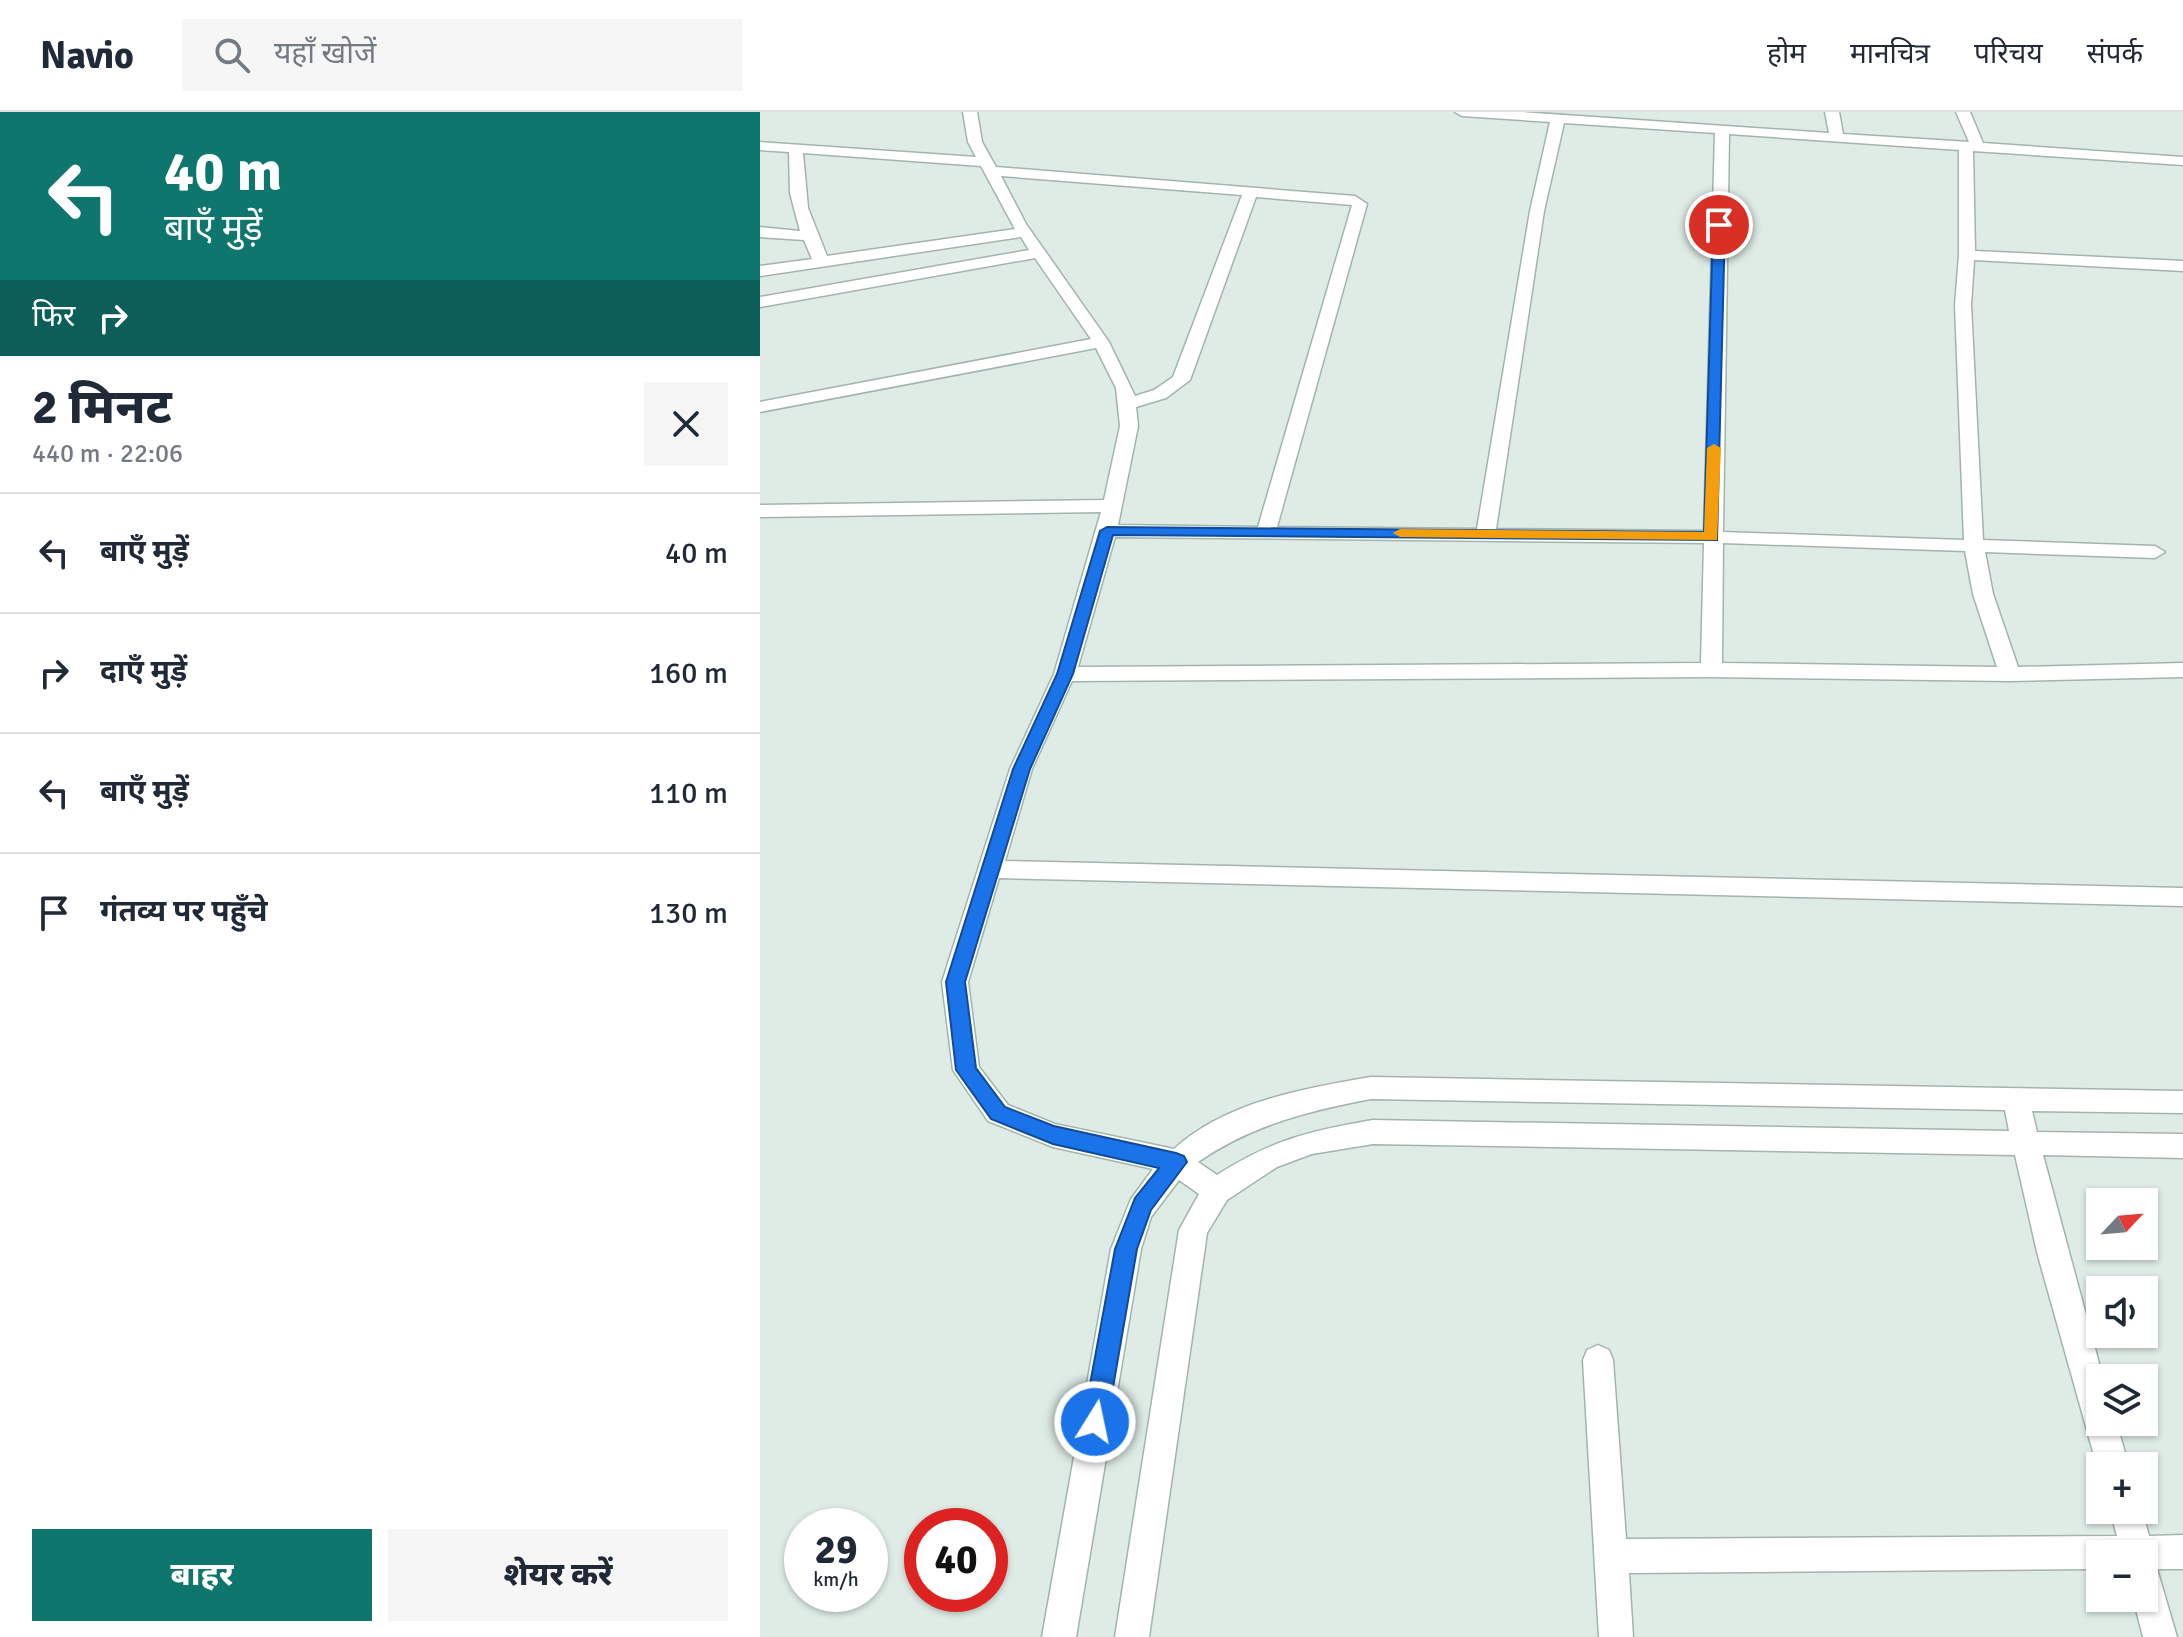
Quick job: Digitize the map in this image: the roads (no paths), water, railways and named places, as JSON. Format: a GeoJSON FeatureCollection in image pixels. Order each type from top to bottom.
{"type":"FeatureCollection","features":[{"type":"Feature","properties":{"kind":"street"},"geometry":{"type":"LineString","coordinates":[[970,112],[975,142],[988,167],[1038,253],[1101,342],[1125,388],[1129,426],[1107,531],[1065,674],[1021,769],[955,982],[966,1070],[998,1113],[1053,1135],[1176,1162],[1217,1191]]}},
{"type":"Feature","properties":{"kind":"street"},"geometry":{"type":"LineString","coordinates":[[1462,112],[2183,161]]}},
{"type":"Feature","properties":{"kind":"street"},"geometry":{"type":"LineString","coordinates":[[1832,112],[1837,138]]}},
{"type":"Feature","properties":{"kind":"street"},"geometry":{"type":"LineString","coordinates":[[1963,112],[1972,147],[1963,305],[1974,547],[1983,594],[2010,674]]}},
{"type":"Feature","properties":{"kind":"street"},"geometry":{"type":"LineString","coordinates":[[1486,534],[1537,211],[1558,119]]}},
{"type":"Feature","properties":{"kind":"street"},"geometry":{"type":"LineString","coordinates":[[1711,670],[1722,130]]}},
{"type":"Feature","properties":{"kind":"street"},"geometry":{"type":"LineString","coordinates":[[760,146],[1251,190],[1360,204],[1266,532]]}},
{"type":"Feature","properties":{"kind":"street"},"geometry":{"type":"LineString","coordinates":[[796,149],[793,172],[808,236],[822,263]]}},
{"type":"Feature","properties":{"kind":"street"},"geometry":{"type":"LineString","coordinates":[[1127,404],[1160,394],[1181,380],[1251,190]]}},
{"type":"Feature","properties":{"kind":"street"},"geometry":{"type":"LineString","coordinates":[[760,232],[808,236]]}},
{"type":"Feature","properties":{"kind":"street"},"geometry":{"type":"LineString","coordinates":[[760,271],[1025,232]]}},
{"type":"Feature","properties":{"kind":"street"},"geometry":{"type":"LineString","coordinates":[[760,302],[1038,253]]}},
{"type":"Feature","properties":{"kind":"street"},"geometry":{"type":"LineString","coordinates":[[1967,255],[2183,266]]}},
{"type":"Feature","properties":{"kind":"street"},"geometry":{"type":"LineString","coordinates":[[760,407],[1101,342]]}},
{"type":"Feature","properties":{"kind":"street"},"geometry":{"type":"LineString","coordinates":[[760,511],[1111,506]]}},
{"type":"Feature","properties":{"kind":"street"},"geometry":{"type":"LineString","coordinates":[[1107,531],[1712,537],[2155,552]]}},
{"type":"Feature","properties":{"kind":"street"},"geometry":{"type":"LineString","coordinates":[[1065,674],[1711,670],[2010,674],[2183,670]]}},
{"type":"Feature","properties":{"kind":"street"},"geometry":{"type":"LineString","coordinates":[[989,869],[1336,880],[1940,888],[2183,897]]}},
{"type":"Feature","properties":{"kind":"street"},"geometry":{"type":"LineString","coordinates":[[1059,1637],[1126,1249],[1142,1205],[1176,1162],[1244,1119],[1300,1100],[1371,1088],[2183,1102]]}},
{"type":"Feature","properties":{"kind":"street"},"geometry":{"type":"LineString","coordinates":[[2016,1101],[2052,1252],[2086,1372]]}},
{"type":"Feature","properties":{"kind":"street"},"geometry":{"type":"LineString","coordinates":[[1132,1637],[1182,1286],[1193,1230],[1217,1191],[1267,1158],[1312,1142],[1373,1132],[2183,1146]]}},
{"type":"Feature","properties":{"kind":"street"},"geometry":{"type":"LineString","coordinates":[[1598,1360],[1616,1637]]}},
{"type":"Feature","properties":{"kind":"street"},"geometry":{"type":"LineString","coordinates":[[2158,1557],[2183,1552]]}},
{"type":"Feature","properties":{"kind":"street"},"geometry":{"type":"LineString","coordinates":[[1611,1556],[2086,1560]]}},
{"type":"Feature","properties":{"kind":"street"},"geometry":{"type":"LineString","coordinates":[[2153,1612],[2160,1637]]}}]}
